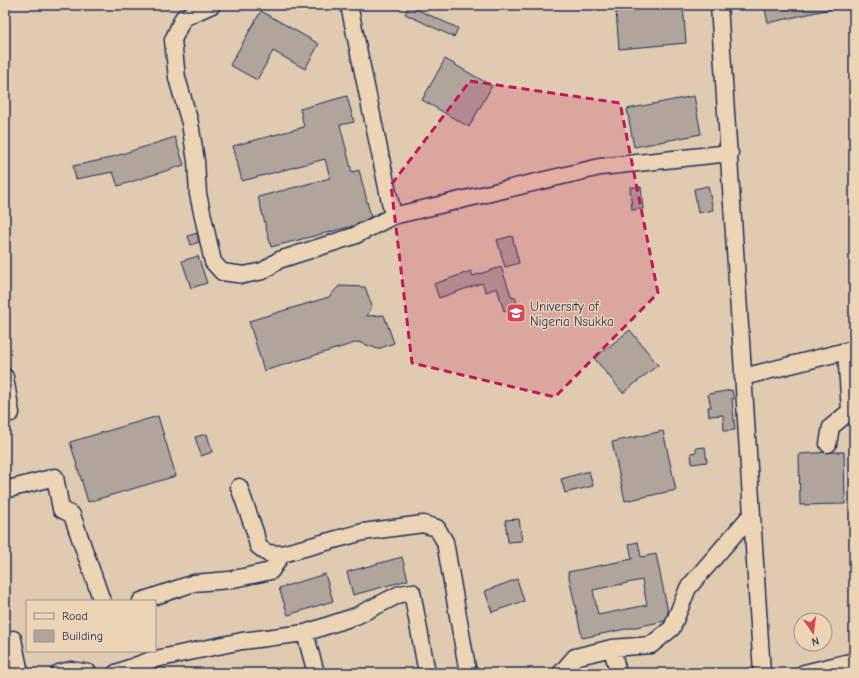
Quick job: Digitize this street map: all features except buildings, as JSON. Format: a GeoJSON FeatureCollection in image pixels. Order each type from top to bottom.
{"type":"FeatureCollection","features":[{"type":"Feature","properties":{"kind":"street"},"geometry":{"type":"LineString","coordinates":[[212,5],[183,18],[173,40],[177,78],[190,124],[196,161],[198,194],[213,262],[222,272],[244,275],[263,271],[279,260],[354,236],[393,216],[600,167],[730,153]]}},
{"type":"Feature","properties":{"kind":"street"},"geometry":{"type":"LineString","coordinates":[[349,5],[393,216]]}},
{"type":"Feature","properties":{"kind":"street"},"geometry":{"type":"LineString","coordinates":[[719,5],[730,153],[751,515],[762,673]]}},
{"type":"Feature","properties":{"kind":"street"},"geometry":{"type":"LineString","coordinates":[[743,377],[850,350],[850,411],[832,427],[828,444]]}},
{"type":"Feature","properties":{"kind":"street"},"geometry":{"type":"LineString","coordinates":[[5,377],[11,413]]}},
{"type":"Feature","properties":{"kind":"street"},"geometry":{"type":"LineString","coordinates":[[5,490],[55,477],[61,509],[72,515],[102,600]]}},
{"type":"Feature","properties":{"kind":"street"},"geometry":{"type":"LineString","coordinates":[[239,487],[255,532],[258,546],[267,553],[282,554],[363,532],[423,524],[437,528],[445,542],[468,673]]}},
{"type":"Feature","properties":{"kind":"street"},"geometry":{"type":"LineString","coordinates":[[561,673],[575,657],[612,648],[651,644],[672,628],[688,588],[751,515]]}},
{"type":"Feature","properties":{"kind":"street"},"geometry":{"type":"LineString","coordinates":[[144,600],[194,583],[229,580],[271,571],[282,554]]}},
{"type":"Feature","properties":{"kind":"street"},"geometry":{"type":"LineString","coordinates":[[116,673],[151,660],[242,641],[305,633],[356,616],[400,594],[412,592],[427,673]]}},
{"type":"Feature","properties":{"kind":"street"},"geometry":{"type":"LineString","coordinates":[[305,633],[316,673]]}},
{"type":"Feature","properties":{"kind":"street"},"geometry":{"type":"LineString","coordinates":[[15,639],[20,673]]}},
{"type":"Feature","properties":{"kind":"street"},"geometry":{"type":"LineString","coordinates":[[612,648],[618,673]]}},
{"type":"Feature","properties":{"kind":"street"},"geometry":{"type":"LineString","coordinates":[[804,673],[854,661]]}},
{"type":"Feature","properties":{"kind":"street"},"geometry":{"type":"LineString","coordinates":[[59,673],[71,670],[89,673]]}},
{"type":"Feature","properties":{"kind":"highlighted area"},"geometry":{"type":"Polygon","coordinates":[[[470,81],[620,103],[658,293],[555,397],[412,363],[391,185],[470,81]]]}},
{"type":"Feature","properties":{"kind":"place","name":"University of Nigeria Nsukka"},"geometry":{"type":"Point","coordinates":[516,313]}}]}
